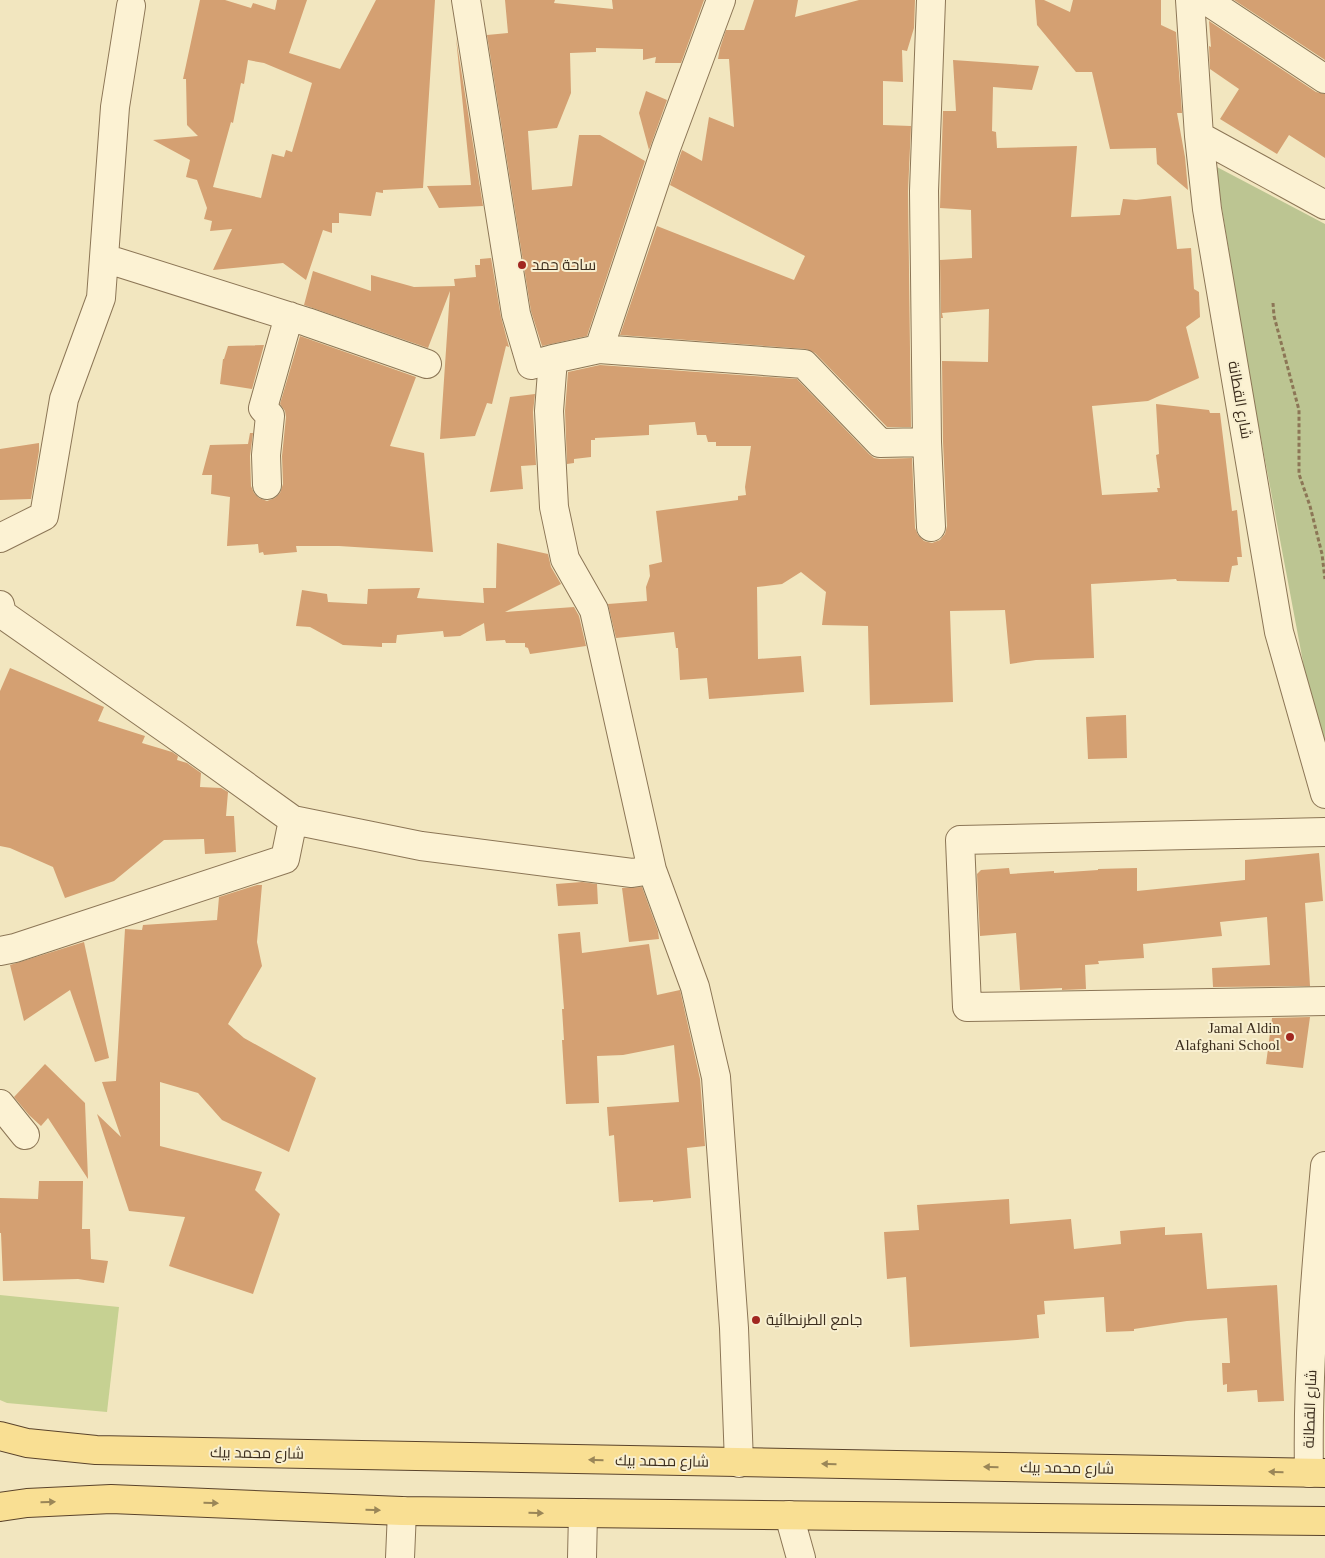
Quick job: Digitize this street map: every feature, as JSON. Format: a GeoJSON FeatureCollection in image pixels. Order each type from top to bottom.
{"type":"FeatureCollection","features":[{"type":"Feature","properties":{"kind":"main road","name":"شارع محمد بيك"},"geometry":{"type":"LineString","coordinates":[[0,1436],[27,1444],[96,1450],[1317,1473]]}},
{"type":"Feature","properties":{"kind":"main road"},"geometry":{"type":"LineString","coordinates":[[0,1507],[27,1503],[111,1499],[402,1511],[1324,1524]]}},
{"type":"Feature","properties":{"kind":"street"},"geometry":{"type":"LineString","coordinates":[[466,0],[516,314],[532,365],[599,349],[804,364],[880,443],[927,442]]}},
{"type":"Feature","properties":{"kind":"street"},"geometry":{"type":"LineString","coordinates":[[599,349],[666,148],[721,0]]}},
{"type":"Feature","properties":{"kind":"street"},"geometry":{"type":"LineString","coordinates":[[931,0],[924,191],[927,442],[931,527]]}},
{"type":"Feature","properties":{"kind":"street","name":"شارع القطانة"},"geometry":{"type":"LineString","coordinates":[[1190,0],[1199,136],[1207,209],[1279,632],[1325,794]]}},
{"type":"Feature","properties":{"kind":"street"},"geometry":{"type":"LineString","coordinates":[[1206,0],[1325,78]]}},
{"type":"Feature","properties":{"kind":"street"},"geometry":{"type":"LineString","coordinates":[[0,538],[44,516],[64,399],[101,298],[115,107],[131,6]]}},
{"type":"Feature","properties":{"kind":"street"},"geometry":{"type":"LineString","coordinates":[[1199,136],[1325,205]]}},
{"type":"Feature","properties":{"kind":"street"},"geometry":{"type":"LineString","coordinates":[[104,258],[289,316],[427,364]]}},
{"type":"Feature","properties":{"kind":"street"},"geometry":{"type":"LineString","coordinates":[[266,485],[266,455],[270,416],[263,408],[289,316]]}},
{"type":"Feature","properties":{"kind":"street"},"geometry":{"type":"LineString","coordinates":[[553,359],[549,411],[554,507],[565,559],[594,610],[652,870],[695,987],[716,1077],[734,1328],[739,1463]]}},
{"type":"Feature","properties":{"kind":"street"},"geometry":{"type":"LineString","coordinates":[[0,613],[293,820],[421,846],[632,873],[652,870]]}},
{"type":"Feature","properties":{"kind":"street"},"geometry":{"type":"LineString","coordinates":[[0,951],[15,948],[285,860],[293,820]]}},
{"type":"Feature","properties":{"kind":"street"},"geometry":{"type":"LineString","coordinates":[[1325,832],[960,840],[967,1007],[1325,1001]]}},
{"type":"Feature","properties":{"kind":"street"},"geometry":{"type":"LineString","coordinates":[[0,1104],[25,1135]]}},
{"type":"Feature","properties":{"kind":"street","name":"شارع القطانة"},"geometry":{"type":"LineString","coordinates":[[1317,1473],[1308,1418],[1325,1166]]}},
{"type":"Feature","properties":{"kind":"street"},"geometry":{"type":"LineString","coordinates":[[400,1558],[402,1511]]}},
{"type":"Feature","properties":{"kind":"street"},"geometry":{"type":"LineString","coordinates":[[582,1558],[583,1513]]}},
{"type":"Feature","properties":{"kind":"street"},"geometry":{"type":"LineString","coordinates":[[788,1515],[801,1558]]}},
{"type":"Feature","properties":{"kind":"path"},"geometry":{"type":"LineString","coordinates":[[1273,303],[1274,316],[1299,410],[1299,474],[1320,544],[1325,579]]}},
{"type":"Feature","properties":{"kind":"green space"},"geometry":{"type":"Polygon","coordinates":[[[1215,166],[1325,224],[1325,763],[1322,763],[1250,380],[1215,166]]]}},
{"type":"Feature","properties":{"kind":"green space"},"geometry":{"type":"Polygon","coordinates":[[[0,1295],[119,1307],[107,1412],[7,1403],[0,1400],[0,1295]]]}},
{"type":"Feature","properties":{"kind":"building"},"geometry":{"type":"Polygon","coordinates":[[[200,0],[225,0],[251,8],[253,3],[275,10],[277,0],[307,0],[289,53],[340,69],[376,0],[435,0],[423,188],[383,190],[383,193],[376,192],[371,216],[339,213],[339,223],[332,223],[332,233],[323,230],[306,280],[283,263],[213,270],[232,229],[210,231],[212,221],[204,219],[207,208],[197,180],[186,177],[190,160],[153,140],[198,136],[187,125],[186,79],[183,79],[200,0]],[[248,60],[244,84],[241,83],[233,123],[231,122],[213,187],[261,198],[272,154],[284,157],[286,150],[292,152],[312,83],[264,63],[248,60]]]}},
{"type":"Feature","properties":{"kind":"building"},"geometry":{"type":"Polygon","coordinates":[[[505,0],[555,0],[554,3],[613,9],[612,0],[704,0],[681,63],[655,63],[656,57],[643,60],[643,49],[596,48],[596,52],[570,53],[571,93],[557,128],[528,131],[532,190],[572,186],[579,135],[600,135],[645,161],[587,336],[542,346],[531,311],[487,35],[508,33],[505,0]]]}},
{"type":"Feature","properties":{"kind":"building"},"geometry":{"type":"Polygon","coordinates":[[[754,0],[798,0],[795,17],[859,0],[915,0],[914,28],[907,51],[902,50],[903,82],[883,81],[883,125],[911,126],[908,191],[911,427],[887,427],[815,353],[806,349],[620,335],[657,226],[794,280],[805,256],[670,185],[682,150],[702,161],[709,117],[734,127],[729,59],[718,59],[726,30],[744,30],[754,0]]]}},
{"type":"Feature","properties":{"kind":"building"},"geometry":{"type":"Polygon","coordinates":[[[1035,0],[1044,0],[1070,12],[1073,0],[1161,0],[1161,25],[1176,32],[1182,113],[1177,113],[1185,157],[1188,190],[1157,164],[1156,148],[1110,149],[1092,72],[1076,72],[1037,25],[1035,0]]]}},
{"type":"Feature","properties":{"kind":"building"},"geometry":{"type":"Polygon","coordinates":[[[1234,0],[1325,0],[1325,60],[1234,0]]]}},
{"type":"Feature","properties":{"kind":"building"},"geometry":{"type":"Polygon","coordinates":[[[1209,21],[1316,92],[1325,94],[1325,158],[1289,135],[1277,154],[1220,119],[1239,89],[1210,69],[1209,21]]]}},
{"type":"Feature","properties":{"kind":"building"},"geometry":{"type":"Polygon","coordinates":[[[456,38],[483,206],[439,208],[427,186],[471,185],[456,38]]]}},
{"type":"Feature","properties":{"kind":"building"},"geometry":{"type":"Polygon","coordinates":[[[953,60],[1039,66],[1032,90],[993,87],[992,131],[996,132],[997,148],[1077,146],[1071,217],[1120,215],[1123,199],[1136,200],[1171,196],[1177,249],[1191,248],[1194,289],[1199,292],[1200,317],[1186,327],[1199,378],[1148,401],[1092,406],[1102,495],[1158,492],[1157,488],[1160,488],[1156,455],[1159,454],[1156,404],[1220,413],[1232,511],[1237,510],[1242,557],[1237,557],[1238,565],[1232,566],[1229,582],[1177,581],[1176,579],[1091,584],[1094,658],[1036,660],[1010,664],[1005,610],[950,611],[953,702],[870,705],[868,626],[822,625],[826,592],[801,572],[782,584],[757,587],[758,659],[801,656],[804,692],[709,699],[707,678],[680,680],[678,648],[676,648],[674,632],[616,638],[608,604],[647,601],[646,587],[650,576],[649,565],[662,562],[656,511],[738,500],[738,496],[746,495],[745,487],[751,446],[716,446],[716,442],[708,442],[706,435],[697,435],[695,422],[649,425],[649,435],[595,438],[595,440],[591,440],[591,457],[574,459],[574,463],[567,464],[565,411],[568,372],[600,365],[797,379],[874,458],[912,458],[915,528],[918,535],[924,541],[932,543],[940,540],[945,534],[947,526],[942,361],[988,362],[989,309],[942,313],[943,318],[941,318],[940,260],[972,258],[971,210],[940,208],[943,111],[956,111],[953,60]]]}},
{"type":"Feature","properties":{"kind":"building"},"geometry":{"type":"Polygon","coordinates":[[[646,91],[667,100],[649,150],[639,113],[646,91]]]}},
{"type":"Feature","properties":{"kind":"building"},"geometry":{"type":"Polygon","coordinates":[[[491,258],[501,317],[509,347],[506,346],[492,404],[487,403],[475,436],[440,439],[450,291],[428,348],[304,305],[313,271],[371,291],[371,275],[414,287],[455,286],[454,279],[476,277],[475,265],[480,265],[480,259],[491,258]]]}},
{"type":"Feature","properties":{"kind":"building"},"geometry":{"type":"Polygon","coordinates":[[[300,336],[416,377],[390,446],[424,453],[433,552],[339,546],[296,546],[297,552],[264,555],[263,552],[259,553],[258,544],[227,546],[230,497],[211,494],[212,475],[202,475],[210,445],[248,444],[250,433],[253,433],[250,456],[251,486],[254,493],[259,498],[267,501],[275,498],[280,493],[283,484],[282,456],[286,417],[285,411],[280,404],[300,336]]]}},
{"type":"Feature","properties":{"kind":"building"},"geometry":{"type":"Polygon","coordinates":[[[264,345],[252,389],[220,384],[223,359],[228,346],[264,345]]]}},
{"type":"Feature","properties":{"kind":"building"},"geometry":{"type":"Polygon","coordinates":[[[535,394],[533,412],[536,465],[521,466],[523,489],[490,492],[510,397],[535,394]]]}},
{"type":"Feature","properties":{"kind":"building"},"geometry":{"type":"Polygon","coordinates":[[[39,443],[31,499],[0,500],[0,449],[39,443]]]}},
{"type":"Feature","properties":{"kind":"building"},"geometry":{"type":"Polygon","coordinates":[[[497,543],[548,554],[551,567],[561,584],[505,612],[574,607],[579,616],[586,646],[530,654],[528,648],[525,647],[525,643],[506,643],[505,640],[486,641],[484,623],[460,636],[444,637],[443,631],[397,635],[396,643],[382,643],[382,647],[343,645],[310,627],[296,626],[302,590],[327,594],[328,602],[367,604],[368,589],[420,588],[417,598],[484,603],[483,588],[496,588],[497,543]]]}},
{"type":"Feature","properties":{"kind":"building"},"geometry":{"type":"Polygon","coordinates":[[[10,668],[104,707],[98,721],[145,736],[142,743],[172,752],[178,756],[177,760],[187,763],[201,773],[200,787],[221,788],[228,792],[226,816],[234,816],[236,852],[205,854],[204,839],[164,840],[114,881],[65,898],[53,867],[10,848],[0,846],[0,691],[10,668]]]}},
{"type":"Feature","properties":{"kind":"building"},"geometry":{"type":"Polygon","coordinates":[[[1126,715],[1127,758],[1088,759],[1086,717],[1126,715]]]}},
{"type":"Feature","properties":{"kind":"building"},"geometry":{"type":"Polygon","coordinates":[[[1319,853],[1323,901],[1305,903],[1310,986],[1213,987],[1212,968],[1270,965],[1267,917],[1220,922],[1222,936],[1143,944],[1144,958],[1098,961],[1099,964],[1085,965],[1086,989],[1020,990],[1016,933],[980,936],[977,874],[981,870],[1009,868],[1010,874],[1137,868],[1137,891],[1245,880],[1245,860],[1319,853]]]}},
{"type":"Feature","properties":{"kind":"building"},"geometry":{"type":"Polygon","coordinates":[[[582,882],[597,884],[598,904],[558,906],[556,884],[582,882]]]}},
{"type":"Feature","properties":{"kind":"building"},"geometry":{"type":"Polygon","coordinates":[[[262,885],[257,942],[262,966],[228,1024],[244,1038],[316,1078],[289,1152],[222,1120],[198,1093],[160,1082],[160,1146],[262,1172],[255,1190],[280,1214],[253,1294],[169,1266],[185,1217],[129,1211],[97,1114],[121,1137],[102,1082],[116,1081],[125,929],[142,930],[143,925],[217,920],[219,897],[262,885]]]}},
{"type":"Feature","properties":{"kind":"building"},"geometry":{"type":"Polygon","coordinates":[[[642,887],[658,931],[659,939],[629,942],[622,888],[642,887]]]}},
{"type":"Feature","properties":{"kind":"building"},"geometry":{"type":"Polygon","coordinates":[[[580,932],[582,953],[649,944],[657,995],[680,990],[700,1079],[705,1146],[687,1148],[691,1198],[653,1202],[653,1200],[619,1202],[614,1135],[609,1136],[607,1107],[679,1102],[674,1045],[623,1055],[597,1056],[599,1103],[566,1104],[562,1040],[564,1040],[562,1009],[564,1009],[558,934],[580,932]]]}},
{"type":"Feature","properties":{"kind":"building"},"geometry":{"type":"Polygon","coordinates":[[[84,942],[109,1058],[95,1062],[70,990],[24,1021],[10,965],[84,942]]]}},
{"type":"Feature","properties":{"kind":"building"},"geometry":{"type":"Polygon","coordinates":[[[1310,1017],[1303,1068],[1266,1064],[1272,1018],[1310,1017]]]}},
{"type":"Feature","properties":{"kind":"building"},"geometry":{"type":"Polygon","coordinates":[[[45,1064],[85,1103],[88,1179],[48,1118],[41,1126],[14,1097],[45,1064]]]}},
{"type":"Feature","properties":{"kind":"building"},"geometry":{"type":"Polygon","coordinates":[[[39,1181],[83,1181],[82,1229],[90,1229],[91,1259],[108,1261],[104,1283],[78,1279],[3,1281],[0,1198],[38,1199],[39,1181]]]}},
{"type":"Feature","properties":{"kind":"building"},"geometry":{"type":"Polygon","coordinates":[[[1009,1199],[1010,1224],[1071,1219],[1074,1249],[1121,1244],[1120,1231],[1165,1227],[1165,1235],[1202,1233],[1207,1289],[1277,1285],[1284,1401],[1258,1402],[1257,1390],[1227,1392],[1227,1384],[1223,1385],[1222,1363],[1230,1363],[1227,1318],[1187,1321],[1134,1329],[1134,1331],[1106,1332],[1104,1297],[1044,1301],[1045,1314],[1037,1315],[1039,1338],[910,1347],[906,1277],[887,1279],[884,1232],[919,1230],[917,1205],[1009,1199]]]}},
{"type":"Feature","properties":{"kind":"place","name":"ساحة حمد"},"geometry":{"type":"Point","coordinates":[522,265]}},
{"type":"Feature","properties":{"kind":"place","name":"Jamal Aldin Alafghani School"},"geometry":{"type":"Point","coordinates":[1290,1037]}},
{"type":"Feature","properties":{"kind":"place","name":"جامع الطرنطائية"},"geometry":{"type":"Point","coordinates":[756,1320]}}]}
